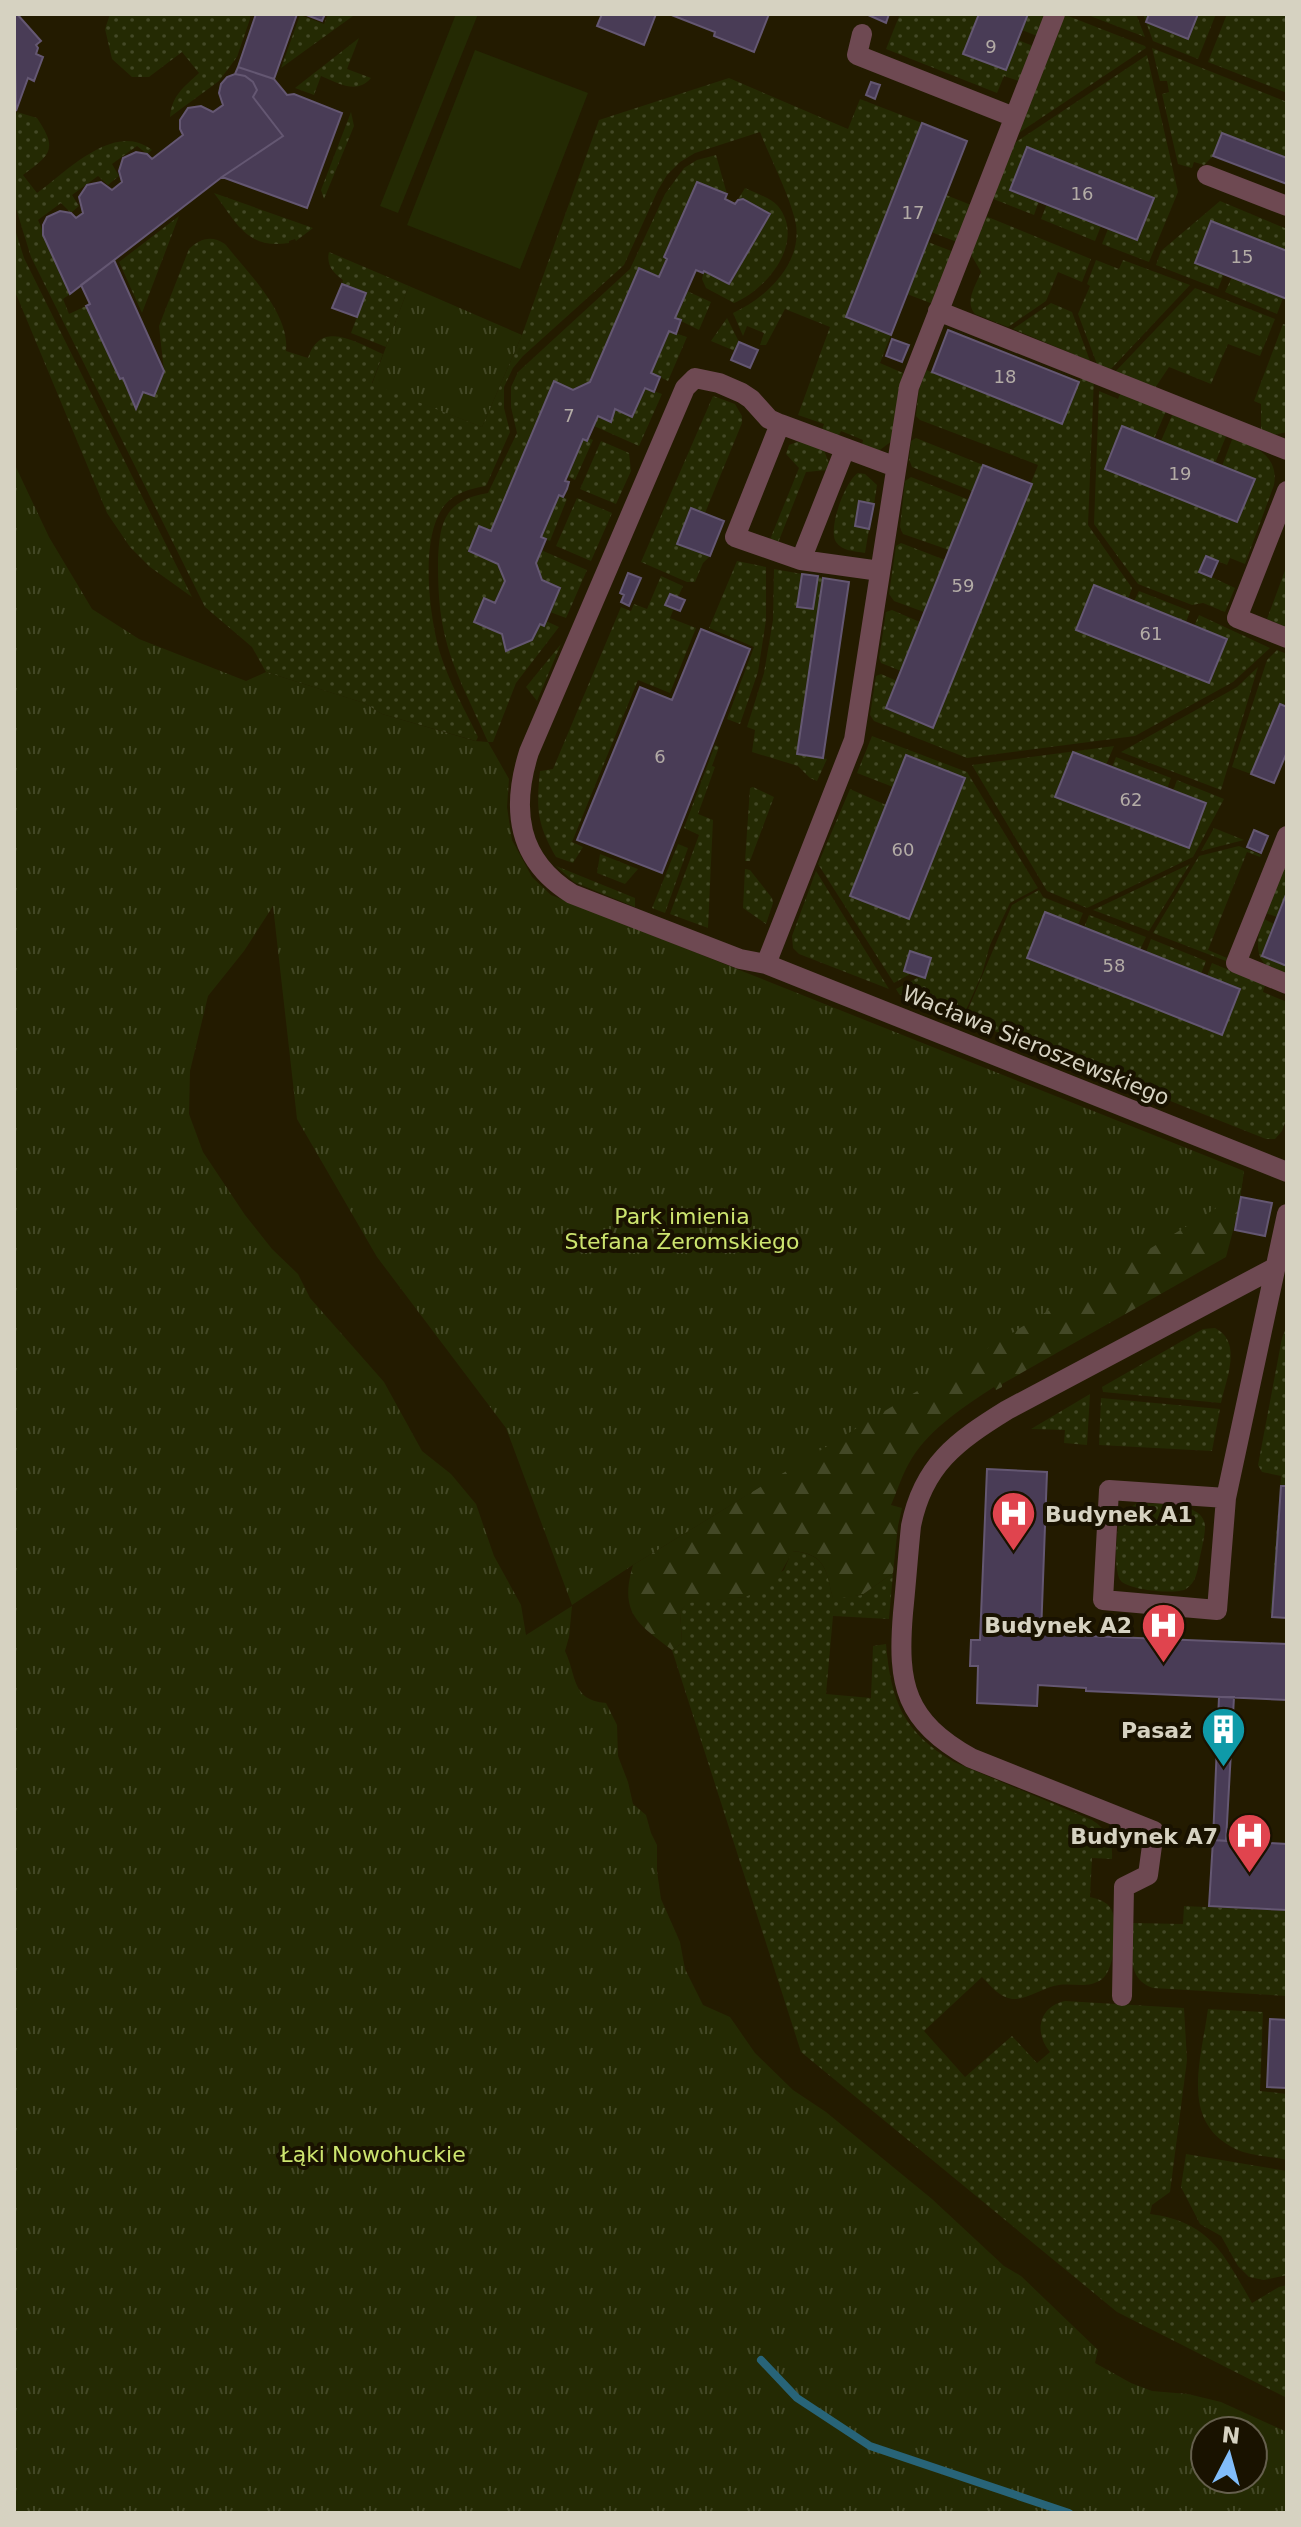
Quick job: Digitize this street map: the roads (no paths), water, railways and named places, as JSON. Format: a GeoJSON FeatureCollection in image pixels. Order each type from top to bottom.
{"type":"FeatureCollection","features":[{"type":"Feature","properties":{"kind":"street"},"geometry":{"type":"LineString","coordinates":[[766,964],[854,740],[909,387],[1055,14]]}},
{"type":"Feature","properties":{"kind":"street"},"geometry":{"type":"LineString","coordinates":[[862,34],[857,55],[1014,117]]}},
{"type":"Feature","properties":{"kind":"street"},"geometry":{"type":"LineString","coordinates":[[1207,175],[1287,206]]}},
{"type":"Feature","properties":{"kind":"street"},"geometry":{"type":"LineString","coordinates":[[938,311],[1287,450]]}},
{"type":"Feature","properties":{"kind":"street","name":"Wacława Sieroszewskiego"},"geometry":{"type":"LineString","coordinates":[[780,424],[769,419],[742,393],[719,383],[695,378],[685,388],[521,777],[520,819],[528,847],[542,870],[572,894],[740,959],[766,964],[1287,1172]]}},
{"type":"Feature","properties":{"kind":"street"},"geometry":{"type":"LineString","coordinates":[[880,571],[801,560],[735,537],[780,424],[896,467]]}},
{"type":"Feature","properties":{"kind":"street"},"geometry":{"type":"LineString","coordinates":[[801,560],[845,449]]}},
{"type":"Feature","properties":{"kind":"street"},"geometry":{"type":"LineString","coordinates":[[1287,491],[1237,618],[1287,638]]}},
{"type":"Feature","properties":{"kind":"street"},"geometry":{"type":"LineString","coordinates":[[1287,836],[1236,963],[1287,984]]}},
{"type":"Feature","properties":{"kind":"street"},"geometry":{"type":"LineString","coordinates":[[1226,1498],[1109,1490],[1103,1600],[1217,1610],[1226,1498],[1281,1272],[1287,1214]]}},
{"type":"Feature","properties":{"kind":"street"},"geometry":{"type":"LineString","coordinates":[[1122,1996],[1124,1887],[1148,1875],[1154,1831],[971,1758],[932,1732],[906,1692],[900,1657],[911,1526],[921,1491],[939,1462],[977,1429],[1007,1410],[1281,1272]]}},
{"type":"Feature","properties":{"kind":"waterway"},"geometry":{"type":"LineString","coordinates":[[761,2360],[797,2398],[870,2446],[1069,2513]]}},
{"type":"Feature","properties":{"kind":"place","name":"Budynek A1"},"geometry":{"type":"Point","coordinates":[1014,1553]}},
{"type":"Feature","properties":{"kind":"place","name":"Budynek A2"},"geometry":{"type":"Point","coordinates":[1163,1664]}},
{"type":"Feature","properties":{"kind":"place","name":"Pasaż"},"geometry":{"type":"Point","coordinates":[1223,1769]}},
{"type":"Feature","properties":{"kind":"place","name":"Budynek A7"},"geometry":{"type":"Point","coordinates":[1249,1875]}},
{"type":"Feature","properties":{"kind":"park label","name":"Park imienia Stefana Żeromskiego"},"geometry":{"type":"Point","coordinates":[682,1228]}},
{"type":"Feature","properties":{"kind":"park label","name":"Łąki Nowohuckie"},"geometry":{"type":"Point","coordinates":[373,2154]}}]}
